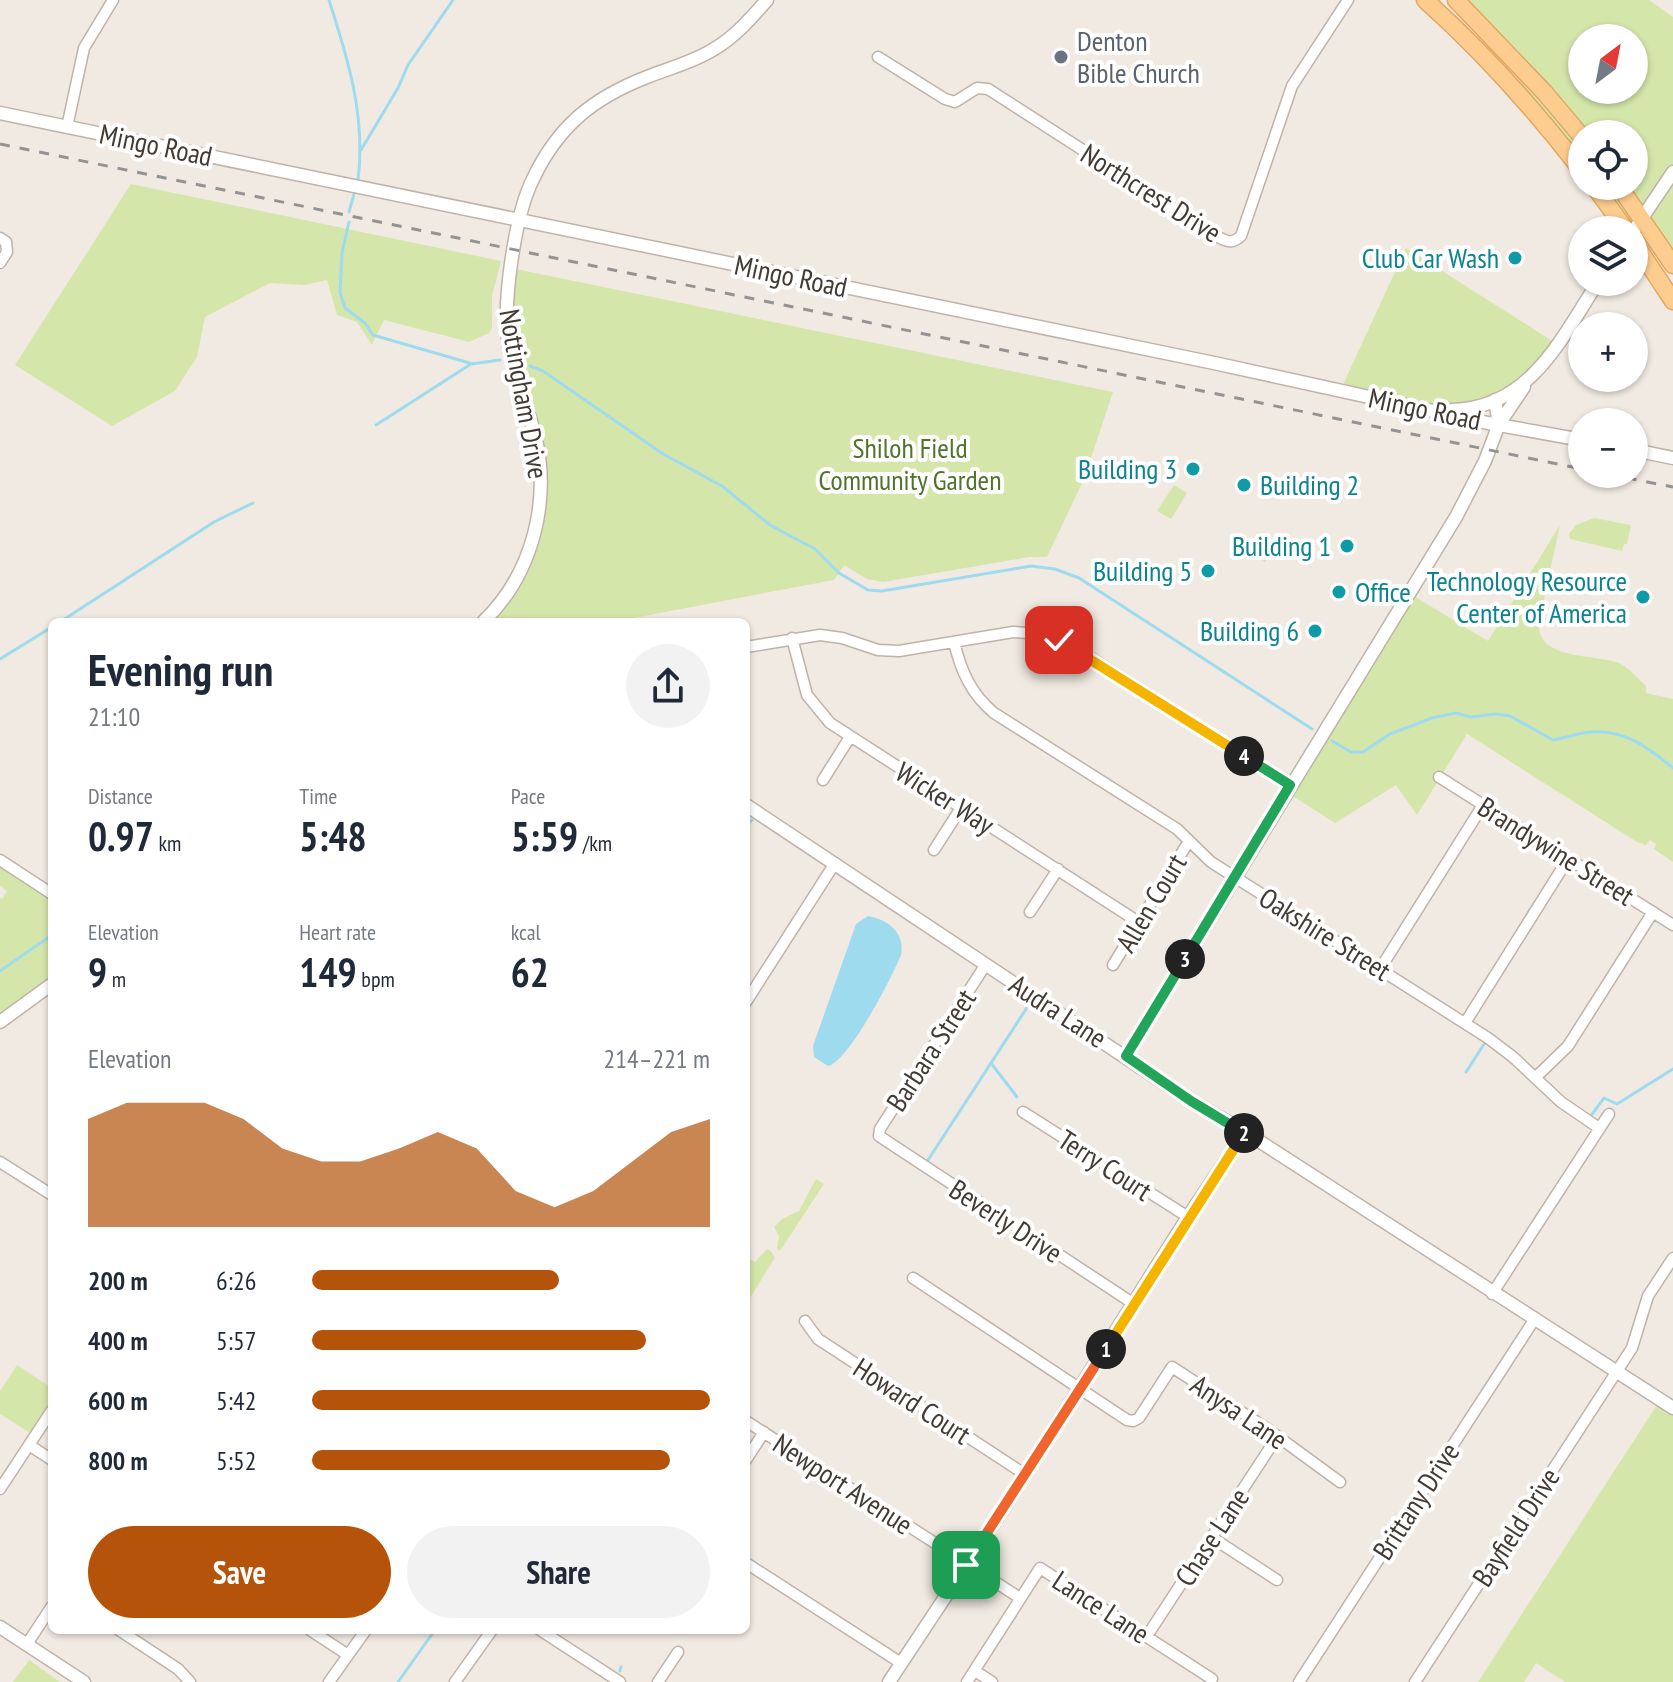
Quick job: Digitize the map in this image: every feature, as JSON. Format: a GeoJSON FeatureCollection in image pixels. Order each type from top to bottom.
{"type":"FeatureCollection","features":[{"type":"Feature","properties":{"kind":"main road"},"geometry":{"type":"LineString","coordinates":[[1425,0],[1524,101],[1568,154]]}},
{"type":"Feature","properties":{"kind":"main road"},"geometry":{"type":"LineString","coordinates":[[1456,0],[1568,120]]}},
{"type":"Feature","properties":{"kind":"main road"},"geometry":{"type":"LineString","coordinates":[[1648,236],[1673,265]]}},
{"type":"Feature","properties":{"kind":"main road"},"geometry":{"type":"LineString","coordinates":[[1648,263],[1673,301]]}},
{"type":"Feature","properties":{"kind":"street"},"geometry":{"type":"LineString","coordinates":[[67,127],[84,48],[113,0]]}},
{"type":"Feature","properties":{"kind":"street","name":"Nottingham Drive"},"geometry":{"type":"LineString","coordinates":[[492,618],[525,562],[541,500],[538,445],[508,337],[507,290],[531,182],[548,151],[582,112],[620,88],[713,50],[735,34],[767,0]]}},
{"type":"Feature","properties":{"kind":"street","name":"Northcrest Drive"},"geometry":{"type":"LineString","coordinates":[[878,57],[945,99],[955,102],[977,88],[988,89],[1218,237],[1235,242],[1241,236],[1292,86],[1348,0]]}},
{"type":"Feature","properties":{"kind":"street","name":"Mingo Road"},"geometry":{"type":"LineString","coordinates":[[0,113],[1568,437]]}},
{"type":"Feature","properties":{"kind":"street"},"geometry":{"type":"LineString","coordinates":[[1643,216],[1673,172]]}},
{"type":"Feature","properties":{"kind":"street"},"geometry":{"type":"LineString","coordinates":[[0,263],[7,252],[3,240]]}},
{"type":"Feature","properties":{"kind":"street"},"geometry":{"type":"LineString","coordinates":[[1126,1056],[1461,508],[1485,461],[1499,424],[1547,360],[1589,296]]}},
{"type":"Feature","properties":{"kind":"street"},"geometry":{"type":"LineString","coordinates":[[1427,408],[1460,410],[1495,400],[1518,389],[1531,378]]}},
{"type":"Feature","properties":{"kind":"street"},"geometry":{"type":"LineString","coordinates":[[1495,400],[1499,424]]}},
{"type":"Feature","properties":{"kind":"street"},"geometry":{"type":"LineString","coordinates":[[1648,453],[1673,458]]}},
{"type":"Feature","properties":{"kind":"street"},"geometry":{"type":"LineString","coordinates":[[750,646],[792,638],[828,636],[892,651],[1013,632],[1037,633],[1059,640],[1290,785]]}},
{"type":"Feature","properties":{"kind":"street","name":"Wicker Way"},"geometry":{"type":"LineString","coordinates":[[792,638],[799,673],[811,701],[825,718],[1140,923]]}},
{"type":"Feature","properties":{"kind":"street","name":"Oakshire Street"},"geometry":{"type":"LineString","coordinates":[[954,642],[964,676],[991,710],[1170,825],[1207,859],[1505,1050],[1561,1102],[1599,1128]]}},
{"type":"Feature","properties":{"kind":"street"},"geometry":{"type":"LineString","coordinates":[[823,780],[850,737]]}},
{"type":"Feature","properties":{"kind":"street","name":"Brandywine Street"},"geometry":{"type":"LineString","coordinates":[[1439,777],[1673,925]]}},
{"type":"Feature","properties":{"kind":"street"},"geometry":{"type":"LineString","coordinates":[[1380,969],[1483,805]]}},
{"type":"Feature","properties":{"kind":"street","name":"Audra Lane"},"geometry":{"type":"LineString","coordinates":[[750,808],[1191,1101],[1245,1132],[1673,1408]]}},
{"type":"Feature","properties":{"kind":"street"},"geometry":{"type":"LineString","coordinates":[[934,850],[961,808]]}},
{"type":"Feature","properties":{"kind":"street","name":"Allen Court"},"geometry":{"type":"LineString","coordinates":[[1113,965],[1189,841]]}},
{"type":"Feature","properties":{"kind":"street"},"geometry":{"type":"LineString","coordinates":[[1465,1023],[1568,859]]}},
{"type":"Feature","properties":{"kind":"street"},"geometry":{"type":"LineString","coordinates":[[0,860],[48,891]]}},
{"type":"Feature","properties":{"kind":"street"},"geometry":{"type":"LineString","coordinates":[[750,996],[835,863]]}},
{"type":"Feature","properties":{"kind":"street"},"geometry":{"type":"LineString","coordinates":[[1030,912],[1058,869]]}},
{"type":"Feature","properties":{"kind":"street"},"geometry":{"type":"LineString","coordinates":[[1535,1078],[1568,1046],[1653,912]]}},
{"type":"Feature","properties":{"kind":"street","name":"Barbara Street"},"geometry":{"type":"LineString","coordinates":[[879,1136],[880,1129],[986,964]]}},
{"type":"Feature","properties":{"kind":"street"},"geometry":{"type":"LineString","coordinates":[[0,1022],[48,987]]}},
{"type":"Feature","properties":{"kind":"street","name":"Terry Court"},"geometry":{"type":"LineString","coordinates":[[1023,1112],[1188,1217]]}},
{"type":"Feature","properties":{"kind":"street"},"geometry":{"type":"LineString","coordinates":[[1492,1294],[1609,1114]]}},
{"type":"Feature","properties":{"kind":"street"},"geometry":{"type":"LineString","coordinates":[[889,1682],[1026,1475],[1245,1132]]}},
{"type":"Feature","properties":{"kind":"street","name":"Beverly Drive"},"geometry":{"type":"LineString","coordinates":[[879,1136],[1134,1304]]}},
{"type":"Feature","properties":{"kind":"street"},"geometry":{"type":"LineString","coordinates":[[0,1162],[48,1192]]}},
{"type":"Feature","properties":{"kind":"street","name":"Bayfield Drive"},"geometry":{"type":"LineString","coordinates":[[1415,1682],[1635,1343],[1648,1296],[1673,1258]]}},
{"type":"Feature","properties":{"kind":"street","name":"Anysa Lane"},"geometry":{"type":"LineString","coordinates":[[913,1278],[1123,1418],[1133,1421],[1141,1415],[1172,1367],[1340,1482]]}},
{"type":"Feature","properties":{"kind":"street","name":"Brittany Drive"},"geometry":{"type":"LineString","coordinates":[[1299,1682],[1534,1320]]}},
{"type":"Feature","properties":{"kind":"street","name":"Howard Court"},"geometry":{"type":"LineString","coordinates":[[805,1321],[818,1339],[1026,1475]]}},
{"type":"Feature","properties":{"kind":"street"},"geometry":{"type":"LineString","coordinates":[[0,1489],[48,1416]]}},
{"type":"Feature","properties":{"kind":"street","name":"Newport Avenue"},"geometry":{"type":"LineString","coordinates":[[750,1423],[1020,1598]]}},
{"type":"Feature","properties":{"kind":"street"},"geometry":{"type":"LineString","coordinates":[[750,1454],[764,1432]]}},
{"type":"Feature","properties":{"kind":"street","name":"Chase Lane"},"geometry":{"type":"LineString","coordinates":[[1147,1636],[1277,1437]]}},
{"type":"Feature","properties":{"kind":"street"},"geometry":{"type":"LineString","coordinates":[[29,1445],[48,1457]]}},
{"type":"Feature","properties":{"kind":"street"},"geometry":{"type":"LineString","coordinates":[[1211,1537],[1277,1580]]}},
{"type":"Feature","properties":{"kind":"street"},"geometry":{"type":"LineString","coordinates":[[750,1566],[901,1663]]}},
{"type":"Feature","properties":{"kind":"street","name":"Lance Lane"},"geometry":{"type":"LineString","coordinates":[[967,1682],[1040,1568],[1212,1679]]}},
{"type":"Feature","properties":{"kind":"street"},"geometry":{"type":"LineString","coordinates":[[27,1644],[48,1612]]}},
{"type":"Feature","properties":{"kind":"street"},"geometry":{"type":"LineString","coordinates":[[0,1627],[84,1682]]}},
{"type":"Feature","properties":{"kind":"street"},"geometry":{"type":"LineString","coordinates":[[125,1634],[178,1669],[190,1682]]}},
{"type":"Feature","properties":{"kind":"street"},"geometry":{"type":"LineString","coordinates":[[316,1634],[348,1655]]}},
{"type":"Feature","properties":{"kind":"street"},"geometry":{"type":"LineString","coordinates":[[329,1682],[363,1634]]}},
{"type":"Feature","properties":{"kind":"street"},"geometry":{"type":"LineString","coordinates":[[455,1682],[489,1634]]}},
{"type":"Feature","properties":{"kind":"street"},"geometry":{"type":"LineString","coordinates":[[546,1634],[620,1682]]}},
{"type":"Feature","properties":{"kind":"street"},"geometry":{"type":"LineString","coordinates":[[658,1682],[678,1652]]}},
{"type":"Feature","properties":{"kind":"street"},"geometry":{"type":"LineString","coordinates":[[975,1671],[992,1682]]}},
{"type":"Feature","properties":{"kind":"green space"},"geometry":{"type":"Polygon","coordinates":[[[1468,0],[1649,0],[1673,17],[1673,265],[1648,228],[1648,216],[1621,216],[1607,200],[1648,200],[1648,120],[1568,120],[1568,154],[1515,91],[1530,65],[1468,0]]]}},
{"type":"Feature","properties":{"kind":"green space"},"geometry":{"type":"Polygon","coordinates":[[[131,184],[501,261],[492,296],[492,328],[489,333],[469,342],[384,320],[372,345],[357,322],[337,315],[327,280],[305,285],[270,283],[205,317],[197,357],[175,391],[112,426],[15,365],[131,184]]]}},
{"type":"Feature","properties":{"kind":"green space"},"geometry":{"type":"Polygon","coordinates":[[[1406,248],[1557,344],[1531,378],[1460,410],[1340,391],[1406,248]]]}},
{"type":"Feature","properties":{"kind":"green space","name":"Shiloh Field Community Garden"},"geometry":{"type":"Polygon","coordinates":[[[511,268],[1113,392],[1084,479],[1047,557],[1029,557],[883,582],[867,579],[844,565],[834,580],[633,618],[494,618],[491,615],[519,575],[541,479],[511,354],[511,268]]]}},
{"type":"Feature","properties":{"kind":"green space"},"geometry":{"type":"Polygon","coordinates":[[[1174,485],[1187,493],[1171,519],[1157,511],[1174,485]]]}},
{"type":"Feature","properties":{"kind":"green space"},"geometry":{"type":"Polygon","coordinates":[[[1594,518],[1631,525],[1627,544],[1624,544],[1622,551],[1570,539],[1569,534],[1576,525],[1594,518]]]}},
{"type":"Feature","properties":{"kind":"green space"},"geometry":{"type":"Polygon","coordinates":[[[1560,525],[1539,622],[1540,634],[1555,649],[1620,664],[1646,686],[1646,693],[1673,699],[1673,862],[1654,849],[1656,844],[1650,840],[1646,845],[1637,842],[1467,734],[1417,815],[1396,785],[1335,823],[1286,792],[1409,593],[1488,641],[1560,525]]]}},
{"type":"Feature","properties":{"kind":"green space"},"geometry":{"type":"Polygon","coordinates":[[[1259,532],[1276,543],[1265,562],[1247,551],[1259,532]]]}},
{"type":"Feature","properties":{"kind":"green space"},"geometry":{"type":"Polygon","coordinates":[[[0,860],[48,891],[48,987],[0,1022],[0,898],[7,891],[0,886],[0,860]]]}},
{"type":"Feature","properties":{"kind":"green space"},"geometry":{"type":"Polygon","coordinates":[[[816,1179],[824,1184],[780,1251],[777,1249],[779,1236],[774,1227],[782,1219],[799,1211],[816,1179]]]}},
{"type":"Feature","properties":{"kind":"green space"},"geometry":{"type":"Polygon","coordinates":[[[767,1249],[775,1258],[750,1298],[750,1259],[755,1262],[767,1249]]]}},
{"type":"Feature","properties":{"kind":"green space"},"geometry":{"type":"Polygon","coordinates":[[[17,1365],[48,1385],[48,1416],[35,1436],[0,1414],[0,1391],[17,1365]]]}},
{"type":"Feature","properties":{"kind":"green space"},"geometry":{"type":"Polygon","coordinates":[[[1660,1400],[1673,1408],[1673,1682],[1565,1682],[1536,1663],[1524,1682],[1478,1682],[1660,1400]]]}},
{"type":"Feature","properties":{"kind":"green space"},"geometry":{"type":"Polygon","coordinates":[[[29,1660],[60,1682],[13,1682],[29,1660]]]}},
{"type":"Feature","properties":{"kind":"water"},"geometry":{"type":"Polygon","coordinates":[[[868,916],[894,929],[902,947],[901,955],[858,1034],[837,1061],[828,1066],[814,1057],[813,1046],[856,924],[868,916]]]}},
{"type":"Feature","properties":{"kind":"waterway"},"geometry":{"type":"LineString","coordinates":[[329,0],[354,88],[360,134],[358,180]]}},
{"type":"Feature","properties":{"kind":"waterway"},"geometry":{"type":"LineString","coordinates":[[361,150],[408,65],[453,0]]}},
{"type":"Feature","properties":{"kind":"waterway"},"geometry":{"type":"LineString","coordinates":[[349,212],[354,194]]}},
{"type":"Feature","properties":{"kind":"waterway"},"geometry":{"type":"LineString","coordinates":[[349,222],[342,253],[340,293],[345,308],[365,323],[373,335],[473,364]]}},
{"type":"Feature","properties":{"kind":"waterway"},"geometry":{"type":"LineString","coordinates":[[376,425],[471,364],[500,360]]}},
{"type":"Feature","properties":{"kind":"waterway"},"geometry":{"type":"LineString","coordinates":[[530,366],[543,371],[663,454],[722,486],[770,525],[815,549],[839,573],[868,590],[882,591],[1031,566],[1055,569],[1079,578],[1312,729]]}},
{"type":"Feature","properties":{"kind":"waterway"},"geometry":{"type":"LineString","coordinates":[[66,618],[214,522],[253,503]]}},
{"type":"Feature","properties":{"kind":"waterway"},"geometry":{"type":"LineString","coordinates":[[0,659],[48,629]]}},
{"type":"Feature","properties":{"kind":"waterway"},"geometry":{"type":"LineString","coordinates":[[1332,741],[1351,752],[1363,752],[1390,734],[1432,718],[1456,713],[1471,717],[1496,714],[1510,716],[1553,740],[1591,732],[1625,737],[1645,747],[1673,768]]}},
{"type":"Feature","properties":{"kind":"waterway"},"geometry":{"type":"LineString","coordinates":[[0,971],[48,938]]}},
{"type":"Feature","properties":{"kind":"waterway"},"geometry":{"type":"LineString","coordinates":[[928,1160],[1030,1003]]}},
{"type":"Feature","properties":{"kind":"waterway"},"geometry":{"type":"LineString","coordinates":[[1466,1072],[1486,1041]]}},
{"type":"Feature","properties":{"kind":"waterway"},"geometry":{"type":"LineString","coordinates":[[991,1063],[1017,1097]]}},
{"type":"Feature","properties":{"kind":"waterway"},"geometry":{"type":"LineString","coordinates":[[1590,1117],[1604,1098],[1617,1104],[1673,1069]]}},
{"type":"Feature","properties":{"kind":"waterway"},"geometry":{"type":"LineString","coordinates":[[398,1682],[432,1634]]}},
{"type":"Feature","properties":{"kind":"waterway"},"geometry":{"type":"LineString","coordinates":[[620,1671],[621,1667]]}},
{"type":"Feature","properties":{"kind":"railway"},"geometry":{"type":"LineString","coordinates":[[0,144],[1568,466]]}},
{"type":"Feature","properties":{"kind":"railway"},"geometry":{"type":"LineString","coordinates":[[1648,482],[1673,487]]}},
{"type":"Feature","properties":{"kind":"place","name":"Denton Bible Church"},"geometry":{"type":"Point","coordinates":[1061,57]}},
{"type":"Feature","properties":{"kind":"place","name":"Club Car Wash"},"geometry":{"type":"Point","coordinates":[1515,258]}},
{"type":"Feature","properties":{"kind":"place","name":"Building 3"},"geometry":{"type":"Point","coordinates":[1193,469]}},
{"type":"Feature","properties":{"kind":"place","name":"Building 2"},"geometry":{"type":"Point","coordinates":[1244,485]}},
{"type":"Feature","properties":{"kind":"place","name":"Building 1"},"geometry":{"type":"Point","coordinates":[1347,546]}},
{"type":"Feature","properties":{"kind":"place","name":"Building 5"},"geometry":{"type":"Point","coordinates":[1208,571]}},
{"type":"Feature","properties":{"kind":"place","name":"Office"},"geometry":{"type":"Point","coordinates":[1339,592]}},
{"type":"Feature","properties":{"kind":"place","name":"Technology Resource Center of America"},"geometry":{"type":"Point","coordinates":[1643,597]}},
{"type":"Feature","properties":{"kind":"place","name":"Building 6"},"geometry":{"type":"Point","coordinates":[1315,631]}},
{"type":"Feature","properties":{"kind":"route"},"geometry":{"type":"LineString","coordinates":[[966,1565],[1245,1132],[1191,1101],[1126,1056],[1290,785],[1059,640]]}}]}
